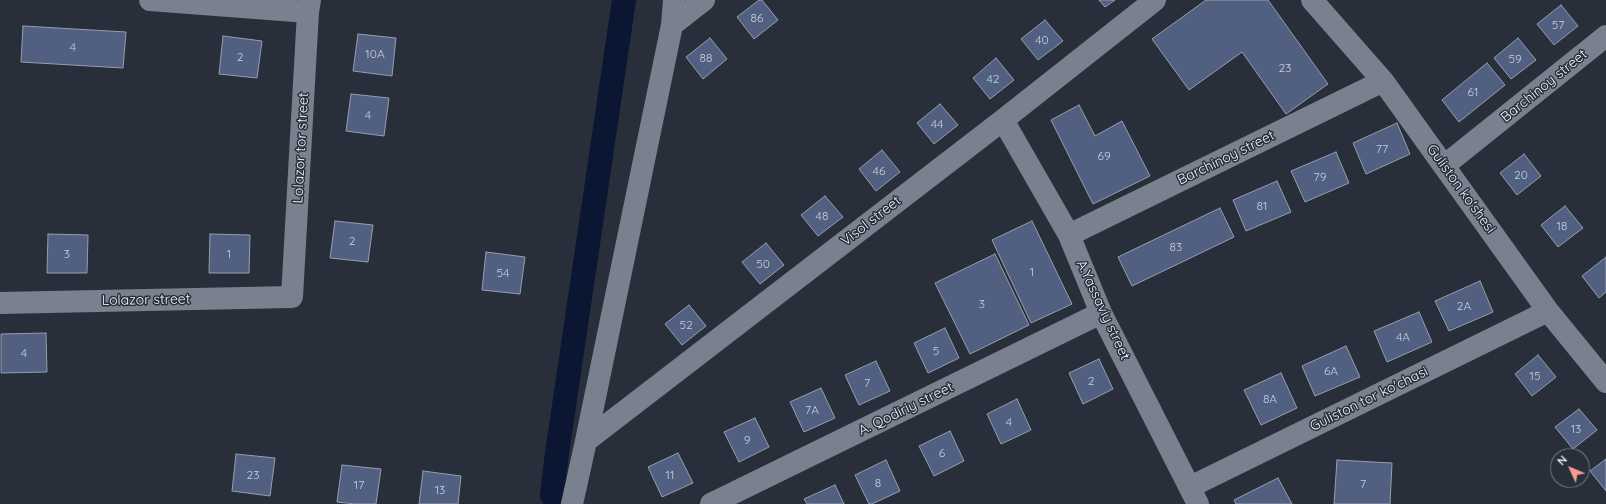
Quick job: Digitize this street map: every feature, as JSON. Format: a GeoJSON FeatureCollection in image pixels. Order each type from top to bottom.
{"type":"FeatureCollection","features":[{"type":"Feature","properties":{"kind":"street"},"geometry":{"type":"LineString","coordinates":[[150,0],[309,6]]}},
{"type":"Feature","properties":{"kind":"street"},"geometry":{"type":"LineString","coordinates":[[572,504],[672,25],[674,0]]}},
{"type":"Feature","properties":{"kind":"street"},"geometry":{"type":"LineString","coordinates":[[672,25],[704,0]]}},
{"type":"Feature","properties":{"kind":"street","name":"Visol street"},"geometry":{"type":"LineString","coordinates":[[586,441],[1003,120],[1155,0]]}},
{"type":"Feature","properties":{"kind":"street","name":"Guliston ko'shesi"},"geometry":{"type":"LineString","coordinates":[[1312,0],[1383,81],[1445,165],[1548,311],[1606,382]]}},
{"type":"Feature","properties":{"kind":"street","name":"Lolazor tor street"},"geometry":{"type":"LineString","coordinates":[[292,297],[309,6]]}},
{"type":"Feature","properties":{"kind":"street","name":"Barchinoy street"},"geometry":{"type":"LineString","coordinates":[[1445,165],[1606,36]]}},
{"type":"Feature","properties":{"kind":"street","name":"Barchinoy street"},"geometry":{"type":"LineString","coordinates":[[1069,235],[1383,81]]}},
{"type":"Feature","properties":{"kind":"street","name":"A.Yassaviy street"},"geometry":{"type":"LineString","coordinates":[[1003,120],[1069,235],[1102,314],[1194,495]]}},
{"type":"Feature","properties":{"kind":"street","name":"Lolazor street"},"geometry":{"type":"LineString","coordinates":[[0,303],[292,297]]}},
{"type":"Feature","properties":{"kind":"street","name":"Guliston tor ko'chasi"},"geometry":{"type":"LineString","coordinates":[[1194,495],[1548,311]]}},
{"type":"Feature","properties":{"kind":"street","name":"A. Qodiriy street"},"geometry":{"type":"LineString","coordinates":[[711,504],[1102,314]]}},
{"type":"Feature","properties":{"kind":"building"},"geometry":{"type":"Polygon","coordinates":[[[759,0],[762,0],[778,20],[754,39],[737,17],[759,0]]]}},
{"type":"Feature","properties":{"kind":"building"},"geometry":{"type":"Polygon","coordinates":[[[1099,0],[1115,0],[1105,7],[1099,0]]]}},
{"type":"Feature","properties":{"kind":"building"},"geometry":{"type":"Polygon","coordinates":[[[1206,0],[1268,0],[1328,84],[1286,114],[1242,52],[1189,90],[1152,39],[1206,0]]]}},
{"type":"Feature","properties":{"kind":"building"},"geometry":{"type":"Polygon","coordinates":[[[1561,5],[1578,26],[1554,45],[1537,24],[1561,5]]]}},
{"type":"Feature","properties":{"kind":"building"},"geometry":{"type":"Polygon","coordinates":[[[1045,20],[1063,41],[1038,60],[1021,39],[1045,20]]]}},
{"type":"Feature","properties":{"kind":"building"},"geometry":{"type":"Polygon","coordinates":[[[23,26],[126,32],[123,68],[21,62],[23,26]]]}},
{"type":"Feature","properties":{"kind":"building"},"geometry":{"type":"Polygon","coordinates":[[[358,34],[396,38],[392,76],[353,71],[358,34]]]}},
{"type":"Feature","properties":{"kind":"building"},"geometry":{"type":"Polygon","coordinates":[[[223,36],[262,41],[257,78],[219,74],[223,36]]]}},
{"type":"Feature","properties":{"kind":"building"},"geometry":{"type":"Polygon","coordinates":[[[710,38],[727,59],[703,79],[686,57],[710,38]]]}},
{"type":"Feature","properties":{"kind":"building"},"geometry":{"type":"Polygon","coordinates":[[[1518,38],[1536,60],[1511,79],[1494,58],[1518,38]]]}},
{"type":"Feature","properties":{"kind":"building"},"geometry":{"type":"Polygon","coordinates":[[[996,58],[1014,80],[990,99],[973,78],[996,58]]]}},
{"type":"Feature","properties":{"kind":"building"},"geometry":{"type":"Polygon","coordinates":[[[1487,63],[1505,85],[1459,122],[1442,100],[1487,63]]]}},
{"type":"Feature","properties":{"kind":"building"},"geometry":{"type":"Polygon","coordinates":[[[351,94],[389,98],[384,136],[346,131],[351,94]]]}},
{"type":"Feature","properties":{"kind":"building"},"geometry":{"type":"Polygon","coordinates":[[[940,104],[958,125],[934,144],[917,123],[940,104]]]}},
{"type":"Feature","properties":{"kind":"building"},"geometry":{"type":"Polygon","coordinates":[[[1079,105],[1095,136],[1122,121],[1150,176],[1093,204],[1051,120],[1079,105]]]}},
{"type":"Feature","properties":{"kind":"building"},"geometry":{"type":"Polygon","coordinates":[[[1397,123],[1410,154],[1366,174],[1353,143],[1397,123]]]}},
{"type":"Feature","properties":{"kind":"building"},"geometry":{"type":"Polygon","coordinates":[[[882,150],[900,172],[876,191],[859,169],[882,150]]]}},
{"type":"Feature","properties":{"kind":"building"},"geometry":{"type":"Polygon","coordinates":[[[1336,152],[1349,183],[1305,202],[1291,171],[1336,152]]]}},
{"type":"Feature","properties":{"kind":"building"},"geometry":{"type":"Polygon","coordinates":[[[1524,154],[1541,176],[1517,195],[1500,173],[1524,154]]]}},
{"type":"Feature","properties":{"kind":"building"},"geometry":{"type":"Polygon","coordinates":[[[1277,181],[1291,212],[1246,231],[1233,200],[1277,181]]]}},
{"type":"Feature","properties":{"kind":"building"},"geometry":{"type":"Polygon","coordinates":[[[825,196],[843,217],[818,236],[801,215],[825,196]]]}},
{"type":"Feature","properties":{"kind":"building"},"geometry":{"type":"Polygon","coordinates":[[[1565,206],[1583,228],[1558,247],[1541,225],[1565,206]]]}},
{"type":"Feature","properties":{"kind":"building"},"geometry":{"type":"Polygon","coordinates":[[[1220,208],[1234,237],[1132,286],[1118,257],[1220,208]]]}},
{"type":"Feature","properties":{"kind":"building"},"geometry":{"type":"Polygon","coordinates":[[[335,221],[373,225],[368,262],[330,258],[335,221]]]}},
{"type":"Feature","properties":{"kind":"building"},"geometry":{"type":"Polygon","coordinates":[[[1032,221],[1072,304],[1031,323],[992,240],[1032,221]]]}},
{"type":"Feature","properties":{"kind":"building"},"geometry":{"type":"Polygon","coordinates":[[[48,234],[88,235],[87,273],[47,273],[48,234]]]}},
{"type":"Feature","properties":{"kind":"building"},"geometry":{"type":"Polygon","coordinates":[[[210,234],[250,235],[249,273],[209,273],[210,234]]]}},
{"type":"Feature","properties":{"kind":"building"},"geometry":{"type":"Polygon","coordinates":[[[766,243],[784,265],[760,284],[742,262],[766,243]]]}},
{"type":"Feature","properties":{"kind":"building"},"geometry":{"type":"Polygon","coordinates":[[[486,252],[525,257],[520,294],[482,290],[486,252]]]}},
{"type":"Feature","properties":{"kind":"building"},"geometry":{"type":"Polygon","coordinates":[[[995,254],[1029,325],[970,354],[935,283],[995,254]]]}},
{"type":"Feature","properties":{"kind":"building"},"geometry":{"type":"Polygon","coordinates":[[[1606,257],[1606,292],[1599,298],[1582,276],[1606,257]]]}},
{"type":"Feature","properties":{"kind":"building"},"geometry":{"type":"Polygon","coordinates":[[[1480,281],[1493,312],[1449,331],[1435,301],[1480,281]]]}},
{"type":"Feature","properties":{"kind":"building"},"geometry":{"type":"Polygon","coordinates":[[[689,305],[706,326],[682,345],[665,324],[689,305]]]}},
{"type":"Feature","properties":{"kind":"building"},"geometry":{"type":"Polygon","coordinates":[[[1419,312],[1432,342],[1387,362],[1374,331],[1419,312]]]}},
{"type":"Feature","properties":{"kind":"building"},"geometry":{"type":"Polygon","coordinates":[[[945,328],[959,358],[928,373],[914,343],[945,328]]]}},
{"type":"Feature","properties":{"kind":"building"},"geometry":{"type":"Polygon","coordinates":[[[46,333],[47,372],[1,373],[1,334],[46,333]]]}},
{"type":"Feature","properties":{"kind":"building"},"geometry":{"type":"Polygon","coordinates":[[[1346,346],[1360,377],[1315,396],[1302,366],[1346,346]]]}},
{"type":"Feature","properties":{"kind":"building"},"geometry":{"type":"Polygon","coordinates":[[[1538,355],[1556,377],[1532,396],[1515,374],[1538,355]]]}},
{"type":"Feature","properties":{"kind":"building"},"geometry":{"type":"Polygon","coordinates":[[[1099,359],[1113,389],[1083,404],[1069,373],[1099,359]]]}},
{"type":"Feature","properties":{"kind":"building"},"geometry":{"type":"Polygon","coordinates":[[[876,361],[890,391],[859,405],[845,375],[876,361]]]}},
{"type":"Feature","properties":{"kind":"building"},"geometry":{"type":"Polygon","coordinates":[[[1281,373],[1297,408],[1261,425],[1244,390],[1281,373]]]}},
{"type":"Feature","properties":{"kind":"building"},"geometry":{"type":"Polygon","coordinates":[[[821,388],[835,418],[804,432],[790,402],[821,388]]]}},
{"type":"Feature","properties":{"kind":"building"},"geometry":{"type":"Polygon","coordinates":[[[1017,399],[1031,430],[1001,444],[987,414],[1017,399]]]}},
{"type":"Feature","properties":{"kind":"building"},"geometry":{"type":"Polygon","coordinates":[[[1579,409],[1597,430],[1574,448],[1572,448],[1555,427],[1579,409]]]}},
{"type":"Feature","properties":{"kind":"building"},"geometry":{"type":"Polygon","coordinates":[[[755,418],[769,447],[739,462],[724,432],[755,418]]]}},
{"type":"Feature","properties":{"kind":"building"},"geometry":{"type":"Polygon","coordinates":[[[950,431],[964,461],[934,476],[919,446],[950,431]]]}},
{"type":"Feature","properties":{"kind":"building"},"geometry":{"type":"Polygon","coordinates":[[[678,453],[693,483],[662,497],[648,467],[678,453]]]}},
{"type":"Feature","properties":{"kind":"building"},"geometry":{"type":"Polygon","coordinates":[[[236,454],[275,458],[270,496],[232,491],[236,454]]]}},
{"type":"Feature","properties":{"kind":"building"},"geometry":{"type":"Polygon","coordinates":[[[1606,459],[1606,491],[1590,471],[1606,459]]]}},
{"type":"Feature","properties":{"kind":"building"},"geometry":{"type":"Polygon","coordinates":[[[886,460],[900,491],[869,504],[855,475],[886,460]]]}},
{"type":"Feature","properties":{"kind":"building"},"geometry":{"type":"Polygon","coordinates":[[[1337,460],[1392,463],[1390,504],[1334,504],[1337,460]]]}},
{"type":"Feature","properties":{"kind":"building"},"geometry":{"type":"Polygon","coordinates":[[[342,465],[381,469],[376,504],[337,502],[342,465]]]}},
{"type":"Feature","properties":{"kind":"building"},"geometry":{"type":"Polygon","coordinates":[[[423,471],[461,476],[458,504],[419,504],[423,471]]]}},
{"type":"Feature","properties":{"kind":"building"},"geometry":{"type":"Polygon","coordinates":[[[1278,478],[1292,504],[1236,504],[1234,500],[1278,478]]]}},
{"type":"Feature","properties":{"kind":"building"},"geometry":{"type":"Polygon","coordinates":[[[835,485],[844,504],[807,504],[804,499],[835,485]]]}},
{"type":"Feature","properties":{"kind":"waterway"},"geometry":{"type":"LineString","coordinates":[[552,495],[624,0]]}}]}
